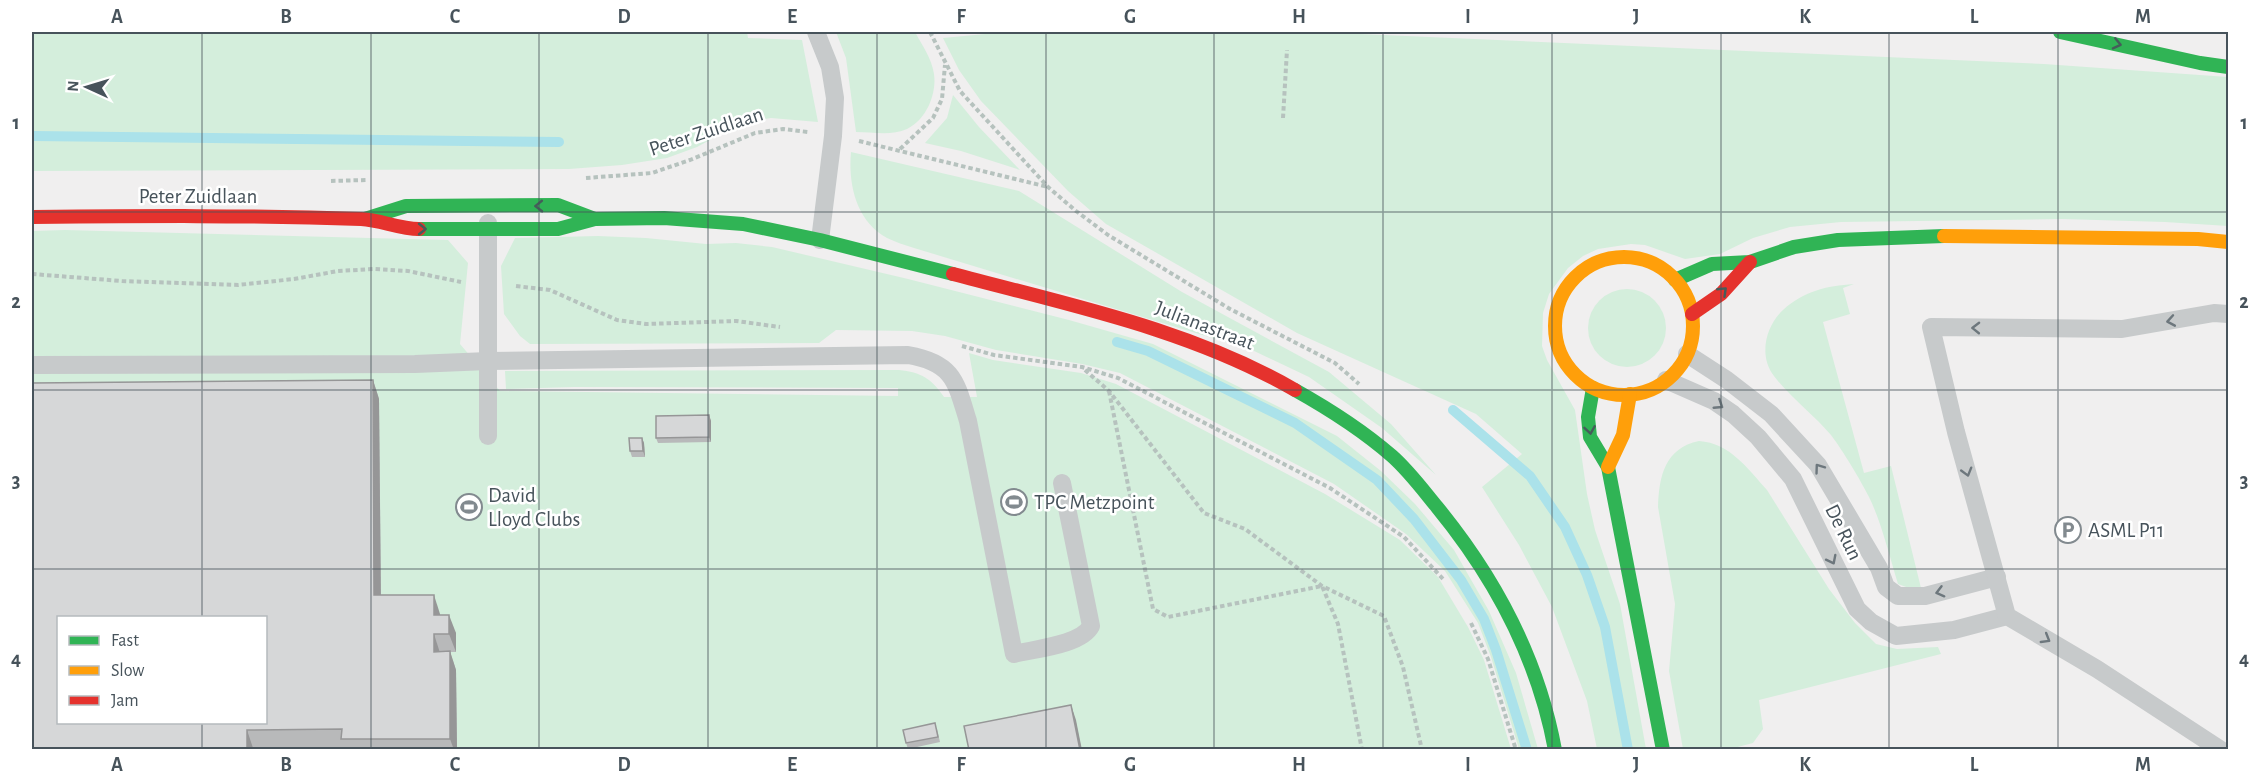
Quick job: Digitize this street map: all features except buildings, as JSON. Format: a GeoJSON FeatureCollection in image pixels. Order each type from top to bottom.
{"type":"FeatureCollection","features":[{"type":"Feature","properties":{"kind":"main road"},"geometry":{"type":"LineString","coordinates":[[2060,32],[2200,63],[2229,67]]}},
{"type":"Feature","properties":{"kind":"main road","name":"Peter Zuidlaan"},"geometry":{"type":"LineString","coordinates":[[365,219],[406,206],[558,205],[595,219]]}},
{"type":"Feature","properties":{"kind":"main road","name":"Peter Zuidlaan"},"geometry":{"type":"LineString","coordinates":[[32,217],[226,216],[365,219],[406,229],[488,230],[558,229],[595,219],[664,218],[743,224],[820,240]]}},
{"type":"Feature","properties":{"kind":"main road"},"geometry":{"type":"LineString","coordinates":[[1675,280],[1712,264],[1750,262],[1794,247],[1838,240],[2093,238],[2229,242]]}},
{"type":"Feature","properties":{"kind":"main road","name":"Julianastraat"},"geometry":{"type":"LineString","coordinates":[[820,240],[1131,321],[1174,335],[1229,356],[1304,393],[1366,434],[1393,457],[1462,538],[1486,573],[1508,611],[1532,666],[1555,750]]}},
{"type":"Feature","properties":{"kind":"main road"},"geometry":{"type":"LineString","coordinates":[[1629,257],[1659,266],[1675,280],[1688,300],[1692,314],[1692,329],[1687,354],[1677,370],[1654,388],[1630,394],[1608,393],[1593,388],[1580,379],[1561,355],[1556,340],[1557,309],[1563,293],[1572,280],[1597,262],[1613,258],[1629,257]]}},
{"type":"Feature","properties":{"kind":"main road"},"geometry":{"type":"LineString","coordinates":[[1692,314],[1721,294],[1750,262]]}},
{"type":"Feature","properties":{"kind":"main road"},"geometry":{"type":"LineString","coordinates":[[1593,388],[1588,417],[1590,437],[1608,467],[1663,750]]}},
{"type":"Feature","properties":{"kind":"main road"},"geometry":{"type":"LineString","coordinates":[[1608,467],[1623,435],[1630,394]]}},
{"type":"Feature","properties":{"kind":"lane"},"geometry":{"type":"LineString","coordinates":[[816,32],[830,67],[835,98],[833,136],[820,240]]}},
{"type":"Feature","properties":{"kind":"lane"},"geometry":{"type":"LineString","coordinates":[[488,206],[488,436]]}},
{"type":"Feature","properties":{"kind":"lane"},"geometry":{"type":"LineString","coordinates":[[2221,750],[2097,669],[2007,616],[1956,432],[1930,327],[2122,329],[2214,313],[2229,314]]}},
{"type":"Feature","properties":{"kind":"lane","name":"De Run"},"geometry":{"type":"LineString","coordinates":[[1687,354],[1727,380],[1771,414],[1818,465],[1879,567],[1886,587],[1898,596],[1925,596],[1997,577]]}},
{"type":"Feature","properties":{"kind":"lane"},"geometry":{"type":"LineString","coordinates":[[32,365],[416,364],[908,355],[932,361],[951,375],[957,386],[968,421],[1014,654],[1078,640],[1088,633],[1091,626],[1062,483]]}},
{"type":"Feature","properties":{"kind":"lane","name":"De Run"},"geometry":{"type":"LineString","coordinates":[[1666,380],[1713,401],[1733,414],[1758,437],[1793,479],[1857,609],[1871,622],[1896,636],[1954,630],[2007,616]]}},
{"type":"Feature","properties":{"kind":"path"},"geometry":{"type":"LineString","coordinates":[[899,150],[1048,187],[960,91],[930,32]]}},
{"type":"Feature","properties":{"kind":"path"},"geometry":{"type":"LineString","coordinates":[[1283,118],[1287,50]]}},
{"type":"Feature","properties":{"kind":"path"},"geometry":{"type":"LineString","coordinates":[[899,150],[933,118],[942,99],[945,65]]}},
{"type":"Feature","properties":{"kind":"path","name":"Peter Zuidlaan"},"geometry":{"type":"LineString","coordinates":[[583,178],[652,173],[754,133],[783,129],[833,136],[899,150]]}},
{"type":"Feature","properties":{"kind":"path"},"geometry":{"type":"LineString","coordinates":[[32,274],[122,281],[238,285],[294,279],[338,271],[374,269],[408,271],[450,281],[550,290],[617,320],[646,324],[735,321],[780,327]]}},
{"type":"Feature","properties":{"kind":"path"},"geometry":{"type":"LineString","coordinates":[[956,345],[994,355],[1082,367],[1118,378],[1330,488],[1404,537],[1446,582]]}},
{"type":"Feature","properties":{"kind":"path"},"geometry":{"type":"LineString","coordinates":[[1082,367],[1109,391],[1204,513],[1245,529],[1322,586],[1384,616],[1403,667],[1422,750]]}},
{"type":"Feature","properties":{"kind":"path"},"geometry":{"type":"LineString","coordinates":[[1109,391],[1153,609],[1168,617],[1322,586]]}},
{"type":"Feature","properties":{"kind":"path"},"geometry":{"type":"LineString","coordinates":[[1322,586],[1338,624],[1362,750]]}},
{"type":"Feature","properties":{"kind":"path"},"geometry":{"type":"LineString","coordinates":[[1467,615],[1488,659],[1516,750]]}},
{"type":"Feature","properties":{"kind":"green space"},"geometry":{"type":"Polygon","coordinates":[[[32,32],[747,32],[748,38],[802,40],[818,122],[771,118],[741,123],[697,147],[667,158],[622,165],[569,169],[32,171],[32,32]]]}},
{"type":"Feature","properties":{"kind":"green space"},"geometry":{"type":"Polygon","coordinates":[[[836,32],[915,32],[931,63],[934,90],[925,113],[914,125],[895,132],[856,132],[846,58],[836,32]]]}},
{"type":"Feature","properties":{"kind":"green space"},"geometry":{"type":"Polygon","coordinates":[[[1006,32],[1315,32],[2044,64],[2228,77],[2228,226],[2062,219],[1841,222],[1790,227],[1753,238],[1720,254],[1685,259],[1645,245],[1631,244],[1598,249],[1583,256],[1568,268],[1549,294],[1543,313],[1542,346],[1547,360],[1575,410],[1587,494],[1595,530],[1620,604],[1646,749],[1597,749],[1587,701],[1552,607],[1519,545],[1482,487],[1522,454],[1476,414],[1297,333],[1106,224],[1068,191],[981,101],[959,70],[943,38],[1006,32]]]}},
{"type":"Feature","properties":{"kind":"green space"},"geometry":{"type":"Polygon","coordinates":[[[953,95],[979,127],[1020,170],[961,151],[925,143],[947,118],[953,95]]]}},
{"type":"Feature","properties":{"kind":"green space"},"geometry":{"type":"Polygon","coordinates":[[[851,152],[1019,191],[1182,292],[1329,372],[1391,424],[1436,475],[1382,428],[1309,377],[1252,350],[887,238],[868,222],[856,201],[851,177],[851,152]]]}},
{"type":"Feature","properties":{"kind":"green space"},"geometry":{"type":"Polygon","coordinates":[[[65,230],[448,240],[468,263],[460,344],[500,391],[898,396],[898,388],[574,387],[506,389],[505,371],[899,370],[925,378],[935,385],[944,397],[977,397],[969,353],[993,360],[1081,373],[1116,384],[1325,494],[1400,540],[1438,577],[1468,627],[1484,660],[1511,749],[32,749],[32,231],[65,230]]]}},
{"type":"Feature","properties":{"kind":"green space"},"geometry":{"type":"Polygon","coordinates":[[[598,236],[772,247],[1069,320],[1153,344],[1337,436],[1381,471],[1415,504],[1454,550],[1489,611],[1516,673],[1538,749],[1519,749],[1491,657],[1478,623],[1445,571],[1406,534],[1334,484],[1120,373],[1082,364],[996,350],[945,336],[912,331],[836,330],[819,343],[530,344],[520,336],[504,314],[501,266],[515,238],[598,236]]]}},
{"type":"Feature","properties":{"kind":"green space"},"geometry":{"type":"Polygon","coordinates":[[[1854,284],[1843,288],[1850,314],[1823,322],[1864,473],[1891,466],[1921,588],[1909,588],[1898,584],[1877,517],[1856,474],[1831,435],[1774,376],[1766,359],[1768,332],[1783,310],[1807,294],[1834,286],[1854,284]]]}},
{"type":"Feature","properties":{"kind":"green space"},"geometry":{"type":"Polygon","coordinates":[[[1627,289],[1642,292],[1655,300],[1663,313],[1666,328],[1663,343],[1655,356],[1642,364],[1627,367],[1612,364],[1599,356],[1591,343],[1588,328],[1591,313],[1599,300],[1612,292],[1627,289]]]}},
{"type":"Feature","properties":{"kind":"green space"},"geometry":{"type":"Polygon","coordinates":[[[1699,441],[1720,447],[1738,458],[1767,490],[1829,589],[1855,623],[1876,644],[1897,649],[1938,647],[1941,654],[1759,700],[1763,729],[1753,743],[1730,749],[1683,749],[1669,671],[1675,604],[1658,507],[1662,474],[1666,465],[1678,450],[1699,441]]]}},
{"type":"Feature","properties":{"kind":"waterway"},"geometry":{"type":"LineString","coordinates":[[32,136],[559,142]]}},
{"type":"Feature","properties":{"kind":"waterway"},"geometry":{"type":"LineString","coordinates":[[1117,342],[1148,351],[1295,423],[1377,480],[1414,519],[1461,580],[1484,619],[1527,750]]}},
{"type":"Feature","properties":{"kind":"waterway"},"geometry":{"type":"LineString","coordinates":[[1453,410],[1530,476],[1565,527],[1587,575],[1605,627],[1628,750]]}},
{"type":"Feature","properties":{"kind":"traffic: fast"},"geometry":{"type":"LineString","coordinates":[[2060,32],[2228,67]]}},
{"type":"Feature","properties":{"kind":"traffic: fast"},"geometry":{"type":"LineString","coordinates":[[365,219],[406,206],[558,205],[595,219]]}},
{"type":"Feature","properties":{"kind":"traffic: fast"},"geometry":{"type":"LineString","coordinates":[[419,229],[558,229],[595,219],[664,218],[743,224],[820,240],[953,274]]}},
{"type":"Feature","properties":{"kind":"traffic: fast"},"geometry":{"type":"LineString","coordinates":[[1675,280],[1712,264],[1750,262],[1794,247],[1838,240],[1944,236]]}},
{"type":"Feature","properties":{"kind":"traffic: fast"},"geometry":{"type":"LineString","coordinates":[[1593,388],[1588,417],[1590,437],[1608,467],[1663,750]]}},
{"type":"Feature","properties":{"kind":"traffic: fast"},"geometry":{"type":"LineString","coordinates":[[1295,390],[1345,420],[1392,456],[1416,481],[1458,534],[1496,591],[1526,652],[1538,683],[1555,750]]}},
{"type":"Feature","properties":{"kind":"traffic: slow"},"geometry":{"type":"LineString","coordinates":[[1944,236],[2198,239],[2228,242]]}},
{"type":"Feature","properties":{"kind":"traffic: slow"},"geometry":{"type":"LineString","coordinates":[[1624,257],[1650,263],[1673,277],[1687,300],[1693,326],[1687,352],[1673,375],[1650,389],[1624,395],[1598,389],[1575,375],[1561,352],[1555,326],[1561,300],[1575,277],[1598,263],[1624,257]]}},
{"type":"Feature","properties":{"kind":"traffic: slow"},"geometry":{"type":"LineString","coordinates":[[1608,467],[1623,435],[1630,394]]}},
{"type":"Feature","properties":{"kind":"traffic: jam"},"geometry":{"type":"LineString","coordinates":[[32,217],[238,216],[361,219],[419,229]]}},
{"type":"Feature","properties":{"kind":"traffic: jam"},"geometry":{"type":"LineString","coordinates":[[1692,314],[1721,294],[1750,262]]}},
{"type":"Feature","properties":{"kind":"traffic: jam"},"geometry":{"type":"LineString","coordinates":[[953,274],[1084,308],[1171,335],[1213,350],[1295,390]]}},
{"type":"Feature","properties":{"kind":"place","name":"TPC Metzpoint"},"geometry":{"type":"Point","coordinates":[1014,502]}},
{"type":"Feature","properties":{"kind":"place","name":"David Lloyd Clubs"},"geometry":{"type":"Point","coordinates":[469,507]}},
{"type":"Feature","properties":{"kind":"place","name":"ASML P11"},"geometry":{"type":"Point","coordinates":[2068,530]}}]}
